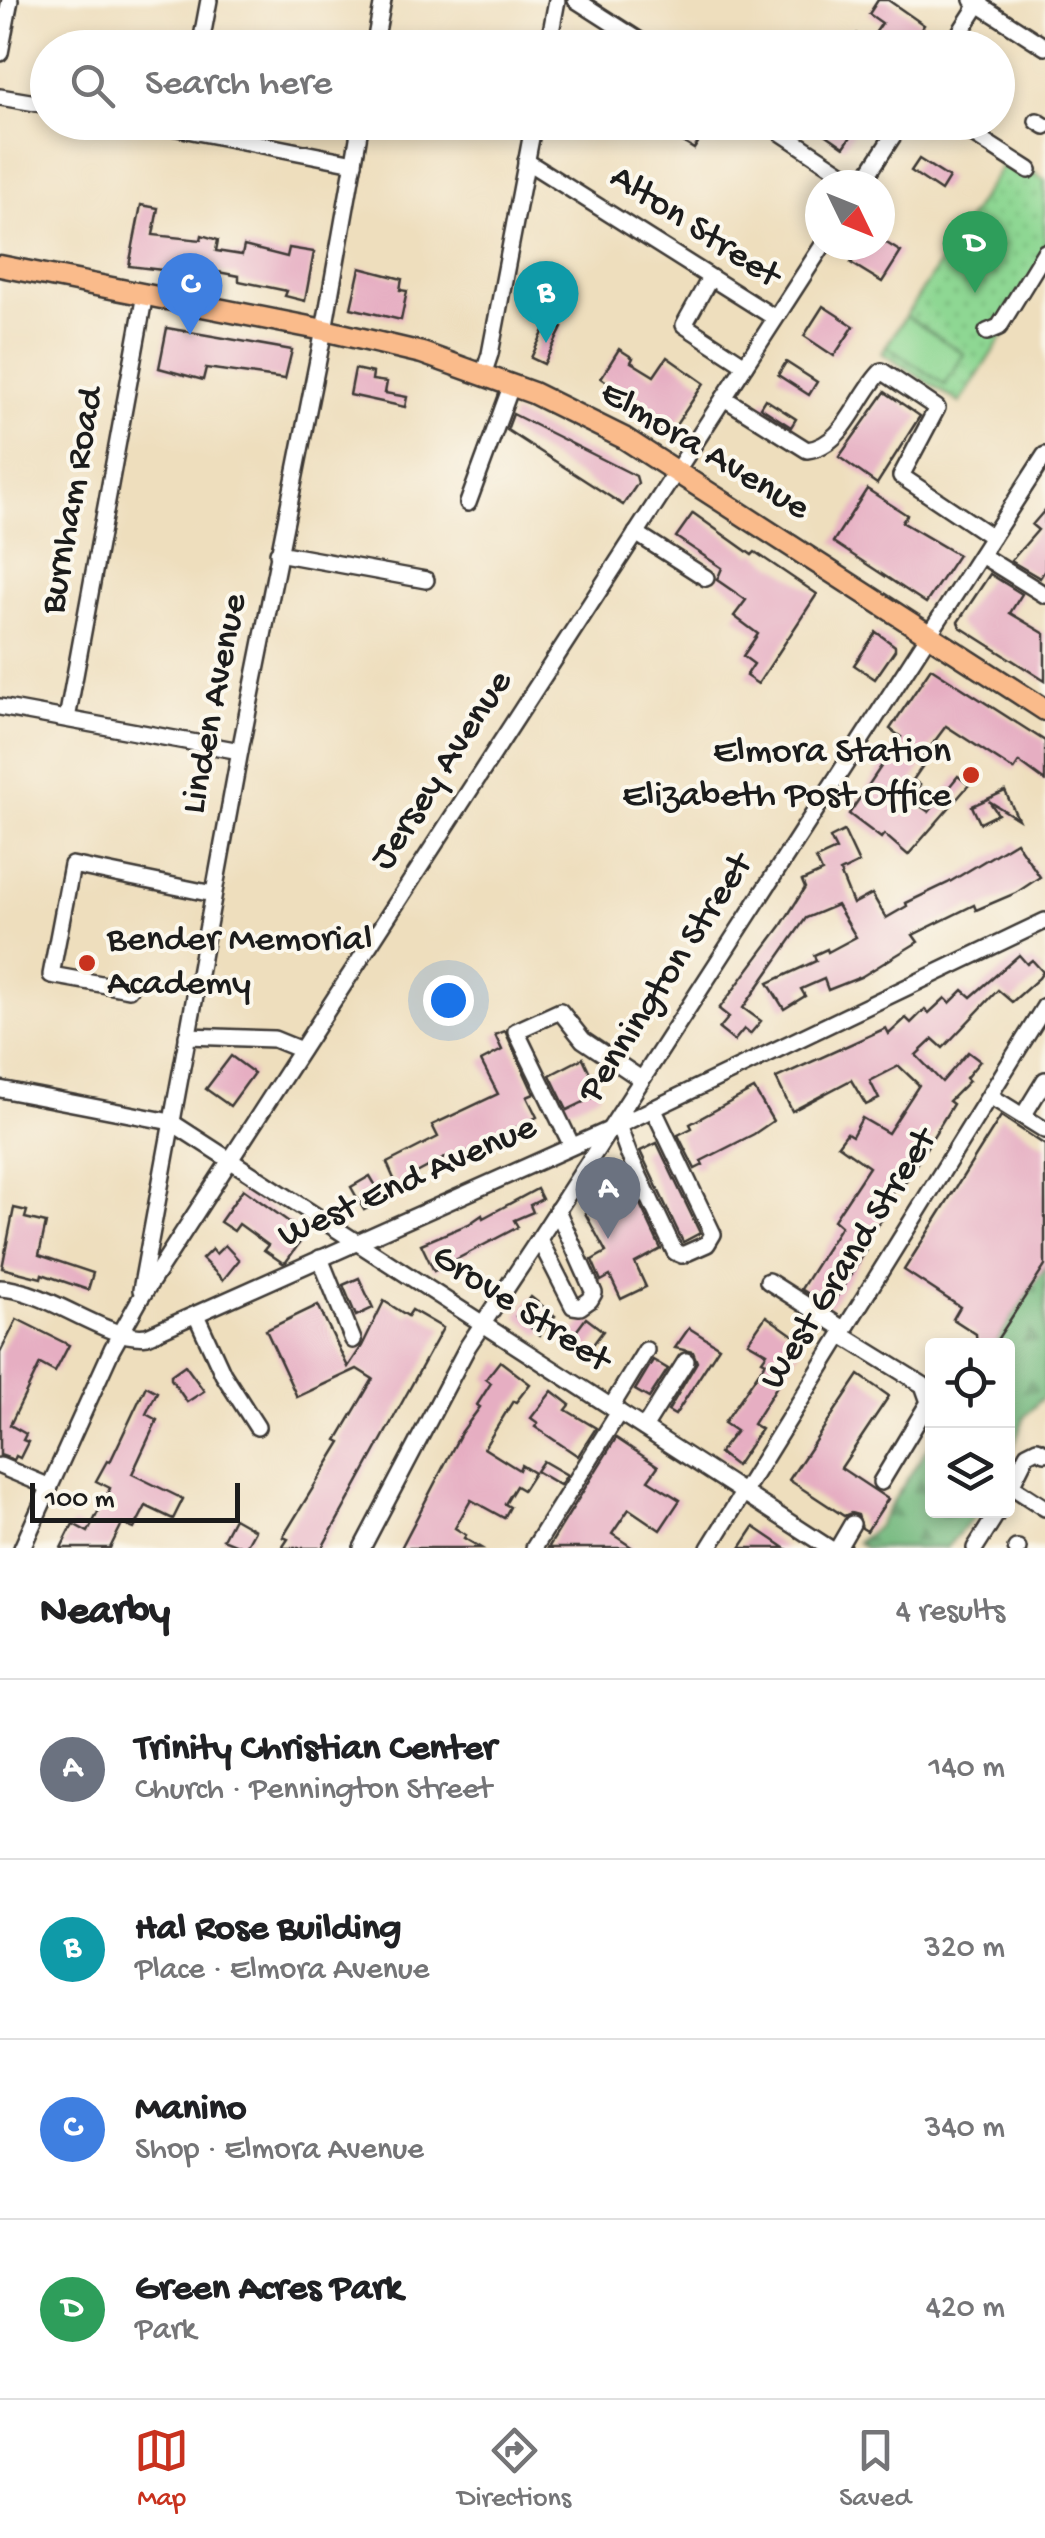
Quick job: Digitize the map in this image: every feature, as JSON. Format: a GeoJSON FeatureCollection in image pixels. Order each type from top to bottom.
{"type":"FeatureCollection","features":[{"type":"Feature","properties":{"kind":"main road","name":"Elmora Avenue"},"geometry":{"type":"LineString","coordinates":[[0,266],[324,330],[484,372],[624,438],[1045,710]]}},
{"type":"Feature","properties":{"kind":"street"},"geometry":{"type":"LineString","coordinates":[[0,53],[10,0]]}},
{"type":"Feature","properties":{"kind":"street"},"geometry":{"type":"LineString","coordinates":[[203,30],[209,0]]}},
{"type":"Feature","properties":{"kind":"street"},"geometry":{"type":"LineString","coordinates":[[377,30],[383,0]]}},
{"type":"Feature","properties":{"kind":"street"},"geometry":{"type":"LineString","coordinates":[[551,30],[557,0]]}},
{"type":"Feature","properties":{"kind":"street"},"geometry":{"type":"LineString","coordinates":[[576,0],[623,30]]}},
{"type":"Feature","properties":{"kind":"street"},"geometry":{"type":"LineString","coordinates":[[960,30],[977,1],[1045,46]]}},
{"type":"Feature","properties":{"kind":"street"},"geometry":{"type":"LineString","coordinates":[[0,97],[30,102]]}},
{"type":"Feature","properties":{"kind":"street"},"geometry":{"type":"LineString","coordinates":[[250,140],[354,163]]}},
{"type":"Feature","properties":{"kind":"street","name":"Linden Avenue"},"geometry":{"type":"LineString","coordinates":[[140,1299],[213,894],[358,140]]}},
{"type":"Feature","properties":{"kind":"street"},"geometry":{"type":"LineString","coordinates":[[484,372],[530,140]]}},
{"type":"Feature","properties":{"kind":"street"},"geometry":{"type":"LineString","coordinates":[[792,140],[838,170]]}},
{"type":"Feature","properties":{"kind":"street"},"geometry":{"type":"LineString","coordinates":[[871,170],[890,140]]}},
{"type":"Feature","properties":{"kind":"street"},"geometry":{"type":"LineString","coordinates":[[982,140],[1028,170]]}},
{"type":"Feature","properties":{"kind":"street","name":"Alton Street"},"geometry":{"type":"LineString","coordinates":[[526,161],[776,318]]}},
{"type":"Feature","properties":{"kind":"street"},"geometry":{"type":"LineString","coordinates":[[987,332],[999,326],[1045,252]]}},
{"type":"Feature","properties":{"kind":"street","name":"Jersey Avenue"},"geometry":{"type":"LineString","coordinates":[[22,1548],[120,1334],[140,1299],[813,260]]}},
{"type":"Feature","properties":{"kind":"street"},"geometry":{"type":"LineString","coordinates":[[710,278],[684,325],[745,365]]}},
{"type":"Feature","properties":{"kind":"street","name":"Burnham Road"},"geometry":{"type":"LineString","coordinates":[[67,719],[145,294]]}},
{"type":"Feature","properties":{"kind":"street"},"geometry":{"type":"LineString","coordinates":[[724,398],[807,450],[814,449],[832,440],[882,371],[938,408],[901,476],[992,537]]}},
{"type":"Feature","properties":{"kind":"street"},"geometry":{"type":"LineString","coordinates":[[468,504],[512,384]]}},
{"type":"Feature","properties":{"kind":"street","name":"Pennington Street"},"geometry":{"type":"LineString","coordinates":[[362,1548],[482,1324],[614,1127],[1045,455]]}},
{"type":"Feature","properties":{"kind":"street"},"geometry":{"type":"LineString","coordinates":[[636,533],[706,578]]}},
{"type":"Feature","properties":{"kind":"street"},"geometry":{"type":"LineString","coordinates":[[278,553],[426,580]]}},
{"type":"Feature","properties":{"kind":"street"},"geometry":{"type":"LineString","coordinates":[[980,555],[1045,596]]}},
{"type":"Feature","properties":{"kind":"street"},"geometry":{"type":"LineString","coordinates":[[0,707],[240,751]]}},
{"type":"Feature","properties":{"kind":"street"},"geometry":{"type":"LineString","coordinates":[[128,990],[52,975],[72,865],[213,894]]}},
{"type":"Feature","properties":{"kind":"street","name":"West End Avenue"},"geometry":{"type":"LineString","coordinates":[[120,1334],[147,1336],[614,1127],[1045,921]]}},
{"type":"Feature","properties":{"kind":"street","name":"West Grand Street"},"geometry":{"type":"LineString","coordinates":[[710,1548],[1045,1006]]}},
{"type":"Feature","properties":{"kind":"street"},"geometry":{"type":"LineString","coordinates":[[572,1146],[516,1031],[560,1010],[583,1040],[642,1079]]}},
{"type":"Feature","properties":{"kind":"street"},"geometry":{"type":"LineString","coordinates":[[187,1036],[274,1039],[302,1050]]}},
{"type":"Feature","properties":{"kind":"street"},"geometry":{"type":"LineString","coordinates":[[1023,1116],[1045,1080]]}},
{"type":"Feature","properties":{"kind":"street","name":"Grove Street"},"geometry":{"type":"LineString","coordinates":[[0,1089],[171,1122],[829,1548]]}},
{"type":"Feature","properties":{"kind":"street"},"geometry":{"type":"LineString","coordinates":[[990,1096],[1045,1130]]}},
{"type":"Feature","properties":{"kind":"street"},"geometry":{"type":"LineString","coordinates":[[614,1127],[675,1252],[682,1255],[707,1244],[713,1234],[653,1108]]}},
{"type":"Feature","properties":{"kind":"street"},"geometry":{"type":"LineString","coordinates":[[538,1239],[572,1306],[580,1307],[590,1300],[594,1293],[557,1210]]}},
{"type":"Feature","properties":{"kind":"street"},"geometry":{"type":"LineString","coordinates":[[320,1258],[353,1340]]}},
{"type":"Feature","properties":{"kind":"street"},"geometry":{"type":"LineString","coordinates":[[768,1282],[928,1392],[929,1402],[881,1482]]}},
{"type":"Feature","properties":{"kind":"street"},"geometry":{"type":"LineString","coordinates":[[0,1288],[32,1293],[120,1334]]}},
{"type":"Feature","properties":{"kind":"street"},"geometry":{"type":"LineString","coordinates":[[196,1314],[224,1374],[257,1427]]}},
{"type":"Feature","properties":{"kind":"street"},"geometry":{"type":"LineString","coordinates":[[534,1548],[646,1350]]}},
{"type":"Feature","properties":{"kind":"street"},"geometry":{"type":"LineString","coordinates":[[644,1428],[686,1361]]}},
{"type":"Feature","properties":{"kind":"street"},"geometry":{"type":"LineString","coordinates":[[1045,1454],[1036,1448],[1026,1454],[1010,1486],[1045,1508]]}},
{"type":"Feature","properties":{"kind":"street"},"geometry":{"type":"LineString","coordinates":[[0,1466],[50,1487]]}},
{"type":"Feature","properties":{"kind":"street"},"geometry":{"type":"LineString","coordinates":[[974,1548],[994,1518]]}},
{"type":"Feature","properties":{"kind":"street"},"geometry":{"type":"LineString","coordinates":[[838,1548],[852,1524]]}},
{"type":"Feature","properties":{"kind":"green space"},"geometry":{"type":"Polygon","coordinates":[[[1008,156],[1045,180],[1045,270],[960,403],[882,353],[1008,156]]]}},
{"type":"Feature","properties":{"kind":"green space"},"geometry":{"type":"Polygon","coordinates":[[[906,316],[964,354],[945,385],[886,346],[906,316]]]}},
{"type":"Feature","properties":{"kind":"green space"},"geometry":{"type":"Polygon","coordinates":[[[1045,1266],[1045,1395],[1025,1416],[1015,1443],[1015,1338],[998,1338],[1045,1266]]]}},
{"type":"Feature","properties":{"kind":"green space"},"geometry":{"type":"Polygon","coordinates":[[[925,1451],[925,1518],[973,1518],[946,1548],[866,1548],[857,1542],[876,1528],[925,1451]]]}},
{"type":"Feature","properties":{"kind":"building"},"geometry":{"type":"Polygon","coordinates":[[[878,0],[888,0],[924,25],[920,30],[877,30],[882,23],[869,14],[878,0]]]}},
{"type":"Feature","properties":{"kind":"building"},"geometry":{"type":"Polygon","coordinates":[[[682,140],[700,140],[694,149],[682,140]]]}},
{"type":"Feature","properties":{"kind":"building"},"geometry":{"type":"Polygon","coordinates":[[[919,159],[949,178],[941,191],[911,171],[919,159]]]}},
{"type":"Feature","properties":{"kind":"building"},"geometry":{"type":"Polygon","coordinates":[[[141,205],[158,208],[153,235],[201,240],[202,235],[218,240],[216,251],[242,255],[244,246],[287,257],[289,248],[314,252],[305,301],[285,296],[287,291],[239,281],[239,276],[129,266],[141,205]]]}},
{"type":"Feature","properties":{"kind":"building"},"geometry":{"type":"Polygon","coordinates":[[[895,248],[901,252],[882,282],[851,263],[895,260],[895,248]]]}},
{"type":"Feature","properties":{"kind":"building"},"geometry":{"type":"Polygon","coordinates":[[[360,268],[402,279],[400,290],[407,291],[401,320],[351,308],[360,268]]]}},
{"type":"Feature","properties":{"kind":"building"},"geometry":{"type":"Polygon","coordinates":[[[823,306],[854,326],[834,356],[804,336],[823,306]]]}},
{"type":"Feature","properties":{"kind":"building"},"geometry":{"type":"Polygon","coordinates":[[[548,322],[562,328],[544,364],[531,358],[548,322]]]}},
{"type":"Feature","properties":{"kind":"building"},"geometry":{"type":"Polygon","coordinates":[[[167,328],[292,350],[285,379],[206,368],[203,380],[159,368],[167,328]]]}},
{"type":"Feature","properties":{"kind":"building"},"geometry":{"type":"Polygon","coordinates":[[[619,349],[654,376],[667,357],[704,383],[668,437],[610,397],[616,388],[601,378],[619,349]]]}},
{"type":"Feature","properties":{"kind":"building"},"geometry":{"type":"Polygon","coordinates":[[[786,362],[817,382],[809,395],[778,375],[786,362]]]}},
{"type":"Feature","properties":{"kind":"building"},"geometry":{"type":"Polygon","coordinates":[[[355,369],[373,373],[372,380],[387,382],[385,393],[407,397],[405,407],[350,395],[355,369]]]}},
{"type":"Feature","properties":{"kind":"building"},"geometry":{"type":"Polygon","coordinates":[[[885,392],[920,416],[877,484],[839,457],[885,392]]]}},
{"type":"Feature","properties":{"kind":"building"},"geometry":{"type":"Polygon","coordinates":[[[765,399],[796,419],[791,427],[760,407],[765,399]]]}},
{"type":"Feature","properties":{"kind":"building"},"geometry":{"type":"Polygon","coordinates":[[[513,414],[636,476],[638,483],[623,505],[507,430],[513,414]]]}},
{"type":"Feature","properties":{"kind":"building"},"geometry":{"type":"Polygon","coordinates":[[[867,489],[907,515],[902,522],[958,555],[926,603],[833,542],[867,489]]]}},
{"type":"Feature","properties":{"kind":"building"},"geometry":{"type":"Polygon","coordinates":[[[1045,510],[1045,570],[1040,578],[1011,561],[1038,530],[1032,525],[1045,510]]]}},
{"type":"Feature","properties":{"kind":"building"},"geometry":{"type":"Polygon","coordinates":[[[693,513],[817,594],[758,684],[746,676],[754,664],[743,656],[758,634],[734,616],[746,600],[717,580],[722,568],[676,537],[693,513]]]}},
{"type":"Feature","properties":{"kind":"building"},"geometry":{"type":"Polygon","coordinates":[[[990,574],[1022,594],[1010,613],[1045,634],[1045,681],[960,627],[958,622],[990,574]]]}},
{"type":"Feature","properties":{"kind":"building"},"geometry":{"type":"Polygon","coordinates":[[[876,632],[895,650],[875,679],[854,665],[876,632]]]}},
{"type":"Feature","properties":{"kind":"building"},"geometry":{"type":"Polygon","coordinates":[[[931,668],[1045,741],[1045,781],[1019,762],[1014,770],[946,726],[922,758],[926,761],[913,780],[920,785],[910,799],[929,812],[958,776],[969,785],[908,855],[884,834],[881,838],[849,814],[901,737],[890,729],[931,668]]]}},
{"type":"Feature","properties":{"kind":"building"},"geometry":{"type":"Polygon","coordinates":[[[1005,791],[1018,819],[989,801],[998,814],[980,823],[972,806],[1005,791]]]}},
{"type":"Feature","properties":{"kind":"building"},"geometry":{"type":"Polygon","coordinates":[[[844,831],[859,863],[840,872],[853,904],[872,894],[886,918],[1016,842],[1040,877],[1016,893],[976,910],[974,905],[913,935],[918,942],[861,977],[828,990],[824,979],[801,989],[805,996],[784,1009],[768,983],[816,961],[814,955],[856,937],[837,905],[806,918],[743,1008],[761,1021],[750,1034],[744,1029],[734,1041],[719,1029],[729,1017],[719,1009],[781,926],[805,888],[802,881],[822,872],[816,859],[836,850],[830,838],[844,831]]]}},
{"type":"Feature","properties":{"kind":"building"},"geometry":{"type":"Polygon","coordinates":[[[1019,955],[1027,964],[1032,960],[1043,972],[1039,978],[1012,1002],[998,990],[943,1048],[933,1039],[916,1055],[942,1082],[968,1052],[980,1061],[966,1078],[969,1081],[949,1101],[953,1104],[906,1181],[880,1210],[886,1214],[830,1307],[801,1289],[841,1226],[834,1220],[869,1167],[838,1145],[847,1133],[852,1136],[862,1118],[888,1133],[919,1085],[899,1066],[870,1081],[879,1099],[866,1105],[851,1080],[792,1111],[776,1078],[886,1028],[889,1034],[906,1018],[911,1023],[925,1009],[929,1013],[945,998],[950,1003],[963,990],[971,997],[1019,955]]]}},
{"type":"Feature","properties":{"kind":"building"},"geometry":{"type":"Polygon","coordinates":[[[505,1031],[534,1094],[527,1097],[537,1117],[470,1151],[449,1160],[447,1157],[411,1176],[413,1181],[398,1188],[387,1163],[438,1137],[432,1125],[498,1094],[481,1061],[502,1050],[495,1035],[505,1031]]]}},
{"type":"Feature","properties":{"kind":"building"},"geometry":{"type":"Polygon","coordinates":[[[231,1056],[254,1073],[230,1106],[206,1089],[231,1056]]]}},
{"type":"Feature","properties":{"kind":"building"},"geometry":{"type":"Polygon","coordinates":[[[583,1058],[600,1094],[567,1110],[550,1075],[583,1058]]]}},
{"type":"Feature","properties":{"kind":"building"},"geometry":{"type":"Polygon","coordinates":[[[754,1089],[773,1121],[701,1161],[703,1165],[695,1169],[678,1135],[692,1128],[690,1124],[754,1089]]]}},
{"type":"Feature","properties":{"kind":"building"},"geometry":{"type":"Polygon","coordinates":[[[1001,1116],[1045,1145],[1045,1266],[998,1338],[976,1338],[953,1319],[960,1307],[904,1270],[1001,1116]]]}},
{"type":"Feature","properties":{"kind":"building"},"geometry":{"type":"Polygon","coordinates":[[[657,1143],[700,1233],[683,1242],[640,1151],[657,1143]]]}},
{"type":"Feature","properties":{"kind":"building"},"geometry":{"type":"Polygon","coordinates":[[[626,1174],[661,1249],[635,1263],[646,1287],[621,1299],[610,1276],[601,1281],[592,1260],[606,1252],[585,1213],[612,1198],[605,1185],[626,1174]]]}},
{"type":"Feature","properties":{"kind":"building"},"geometry":{"type":"Polygon","coordinates":[[[370,1176],[382,1196],[378,1203],[364,1210],[351,1187],[370,1176]]]}},
{"type":"Feature","properties":{"kind":"building"},"geometry":{"type":"Polygon","coordinates":[[[243,1189],[306,1234],[286,1262],[264,1250],[268,1245],[239,1224],[234,1231],[220,1222],[243,1189]]]}},
{"type":"Feature","properties":{"kind":"building"},"geometry":{"type":"Polygon","coordinates":[[[537,1189],[542,1199],[530,1205],[533,1212],[514,1220],[518,1227],[434,1271],[421,1244],[482,1215],[483,1218],[537,1189]]]}},
{"type":"Feature","properties":{"kind":"building"},"geometry":{"type":"Polygon","coordinates":[[[14,1208],[27,1211],[25,1218],[46,1223],[39,1255],[93,1273],[88,1290],[42,1274],[41,1278],[2,1268],[14,1208]]]}},
{"type":"Feature","properties":{"kind":"building"},"geometry":{"type":"Polygon","coordinates":[[[225,1245],[239,1260],[223,1280],[202,1259],[212,1249],[216,1254],[225,1245]]]}},
{"type":"Feature","properties":{"kind":"building"},"geometry":{"type":"Polygon","coordinates":[[[359,1278],[373,1308],[356,1316],[343,1285],[359,1278]]]}},
{"type":"Feature","properties":{"kind":"building"},"geometry":{"type":"Polygon","coordinates":[[[531,1297],[555,1316],[540,1335],[516,1316],[531,1297]]]}},
{"type":"Feature","properties":{"kind":"building"},"geometry":{"type":"Polygon","coordinates":[[[384,1301],[408,1316],[412,1310],[443,1328],[322,1548],[282,1548],[288,1539],[283,1537],[341,1442],[337,1440],[373,1379],[357,1369],[297,1397],[266,1330],[318,1305],[348,1367],[384,1301]]]}},
{"type":"Feature","properties":{"kind":"building"},"geometry":{"type":"Polygon","coordinates":[[[766,1316],[804,1343],[753,1424],[761,1429],[736,1466],[719,1453],[736,1431],[724,1423],[766,1362],[762,1360],[767,1353],[748,1342],[766,1316]]]}},
{"type":"Feature","properties":{"kind":"building"},"geometry":{"type":"Polygon","coordinates":[[[586,1318],[603,1331],[586,1354],[569,1341],[586,1318]]]}},
{"type":"Feature","properties":{"kind":"building"},"geometry":{"type":"Polygon","coordinates":[[[17,1319],[69,1345],[55,1372],[40,1364],[10,1425],[26,1434],[23,1440],[28,1442],[20,1458],[16,1456],[14,1460],[0,1455],[0,1353],[17,1319]]]}},
{"type":"Feature","properties":{"kind":"building"},"geometry":{"type":"Polygon","coordinates":[[[689,1328],[719,1347],[675,1415],[668,1411],[697,1362],[693,1352],[675,1348],[689,1328]]]}},
{"type":"Feature","properties":{"kind":"building"},"geometry":{"type":"Polygon","coordinates":[[[653,1360],[668,1369],[649,1398],[635,1390],[653,1360]]]}},
{"type":"Feature","properties":{"kind":"building"},"geometry":{"type":"Polygon","coordinates":[[[500,1361],[530,1384],[513,1401],[484,1448],[519,1470],[521,1465],[534,1473],[523,1490],[516,1486],[505,1504],[510,1507],[504,1518],[471,1500],[455,1528],[481,1548],[401,1548],[461,1433],[480,1407],[477,1405],[491,1383],[486,1379],[500,1361]]]}},
{"type":"Feature","properties":{"kind":"building"},"geometry":{"type":"Polygon","coordinates":[[[185,1365],[204,1391],[187,1402],[171,1379],[185,1365]]]}},
{"type":"Feature","properties":{"kind":"building"},"geometry":{"type":"Polygon","coordinates":[[[859,1375],[889,1396],[841,1468],[888,1499],[867,1531],[858,1515],[844,1516],[789,1480],[859,1375]]]}},
{"type":"Feature","properties":{"kind":"building"},"geometry":{"type":"Polygon","coordinates":[[[146,1386],[157,1392],[146,1414],[157,1420],[132,1474],[183,1499],[173,1519],[146,1506],[134,1529],[122,1524],[110,1548],[61,1548],[73,1524],[88,1532],[110,1488],[96,1481],[107,1461],[110,1462],[146,1386]]]}},
{"type":"Feature","properties":{"kind":"building"},"geometry":{"type":"Polygon","coordinates":[[[552,1391],[570,1405],[566,1410],[596,1428],[578,1456],[535,1427],[538,1423],[531,1418],[552,1391]]]}},
{"type":"Feature","properties":{"kind":"building"},"geometry":{"type":"Polygon","coordinates":[[[616,1438],[658,1466],[648,1480],[680,1500],[660,1530],[629,1509],[612,1534],[633,1548],[548,1548],[616,1438]]]}},
{"type":"Feature","properties":{"kind":"building"},"geometry":{"type":"Polygon","coordinates":[[[543,1461],[567,1475],[560,1485],[536,1471],[543,1461]]]}},
{"type":"Feature","properties":{"kind":"building"},"geometry":{"type":"Polygon","coordinates":[[[234,1518],[255,1530],[245,1548],[223,1539],[234,1518]]]}},
{"type":"Feature","properties":{"kind":"building"},"geometry":{"type":"Polygon","coordinates":[[[754,1527],[785,1548],[740,1548],[754,1527]]]}},
{"type":"Feature","properties":{"kind":"place","name":"Green Acres Park"},"geometry":{"type":"Point","coordinates":[975,293]}},
{"type":"Feature","properties":{"kind":"place","name":"Manino"},"geometry":{"type":"Point","coordinates":[190,335]}},
{"type":"Feature","properties":{"kind":"place","name":"Hal Rose Building"},"geometry":{"type":"Point","coordinates":[546,343]}},
{"type":"Feature","properties":{"kind":"place","name":"Elmora Station Elizabeth Post Office"},"geometry":{"type":"Point","coordinates":[971,775]}},
{"type":"Feature","properties":{"kind":"place","name":"Bender Memorial Academy"},"geometry":{"type":"Point","coordinates":[87,963]}},
{"type":"Feature","properties":{"kind":"place","name":"Trinity Christian Center"},"geometry":{"type":"Point","coordinates":[608,1239]}}]}
